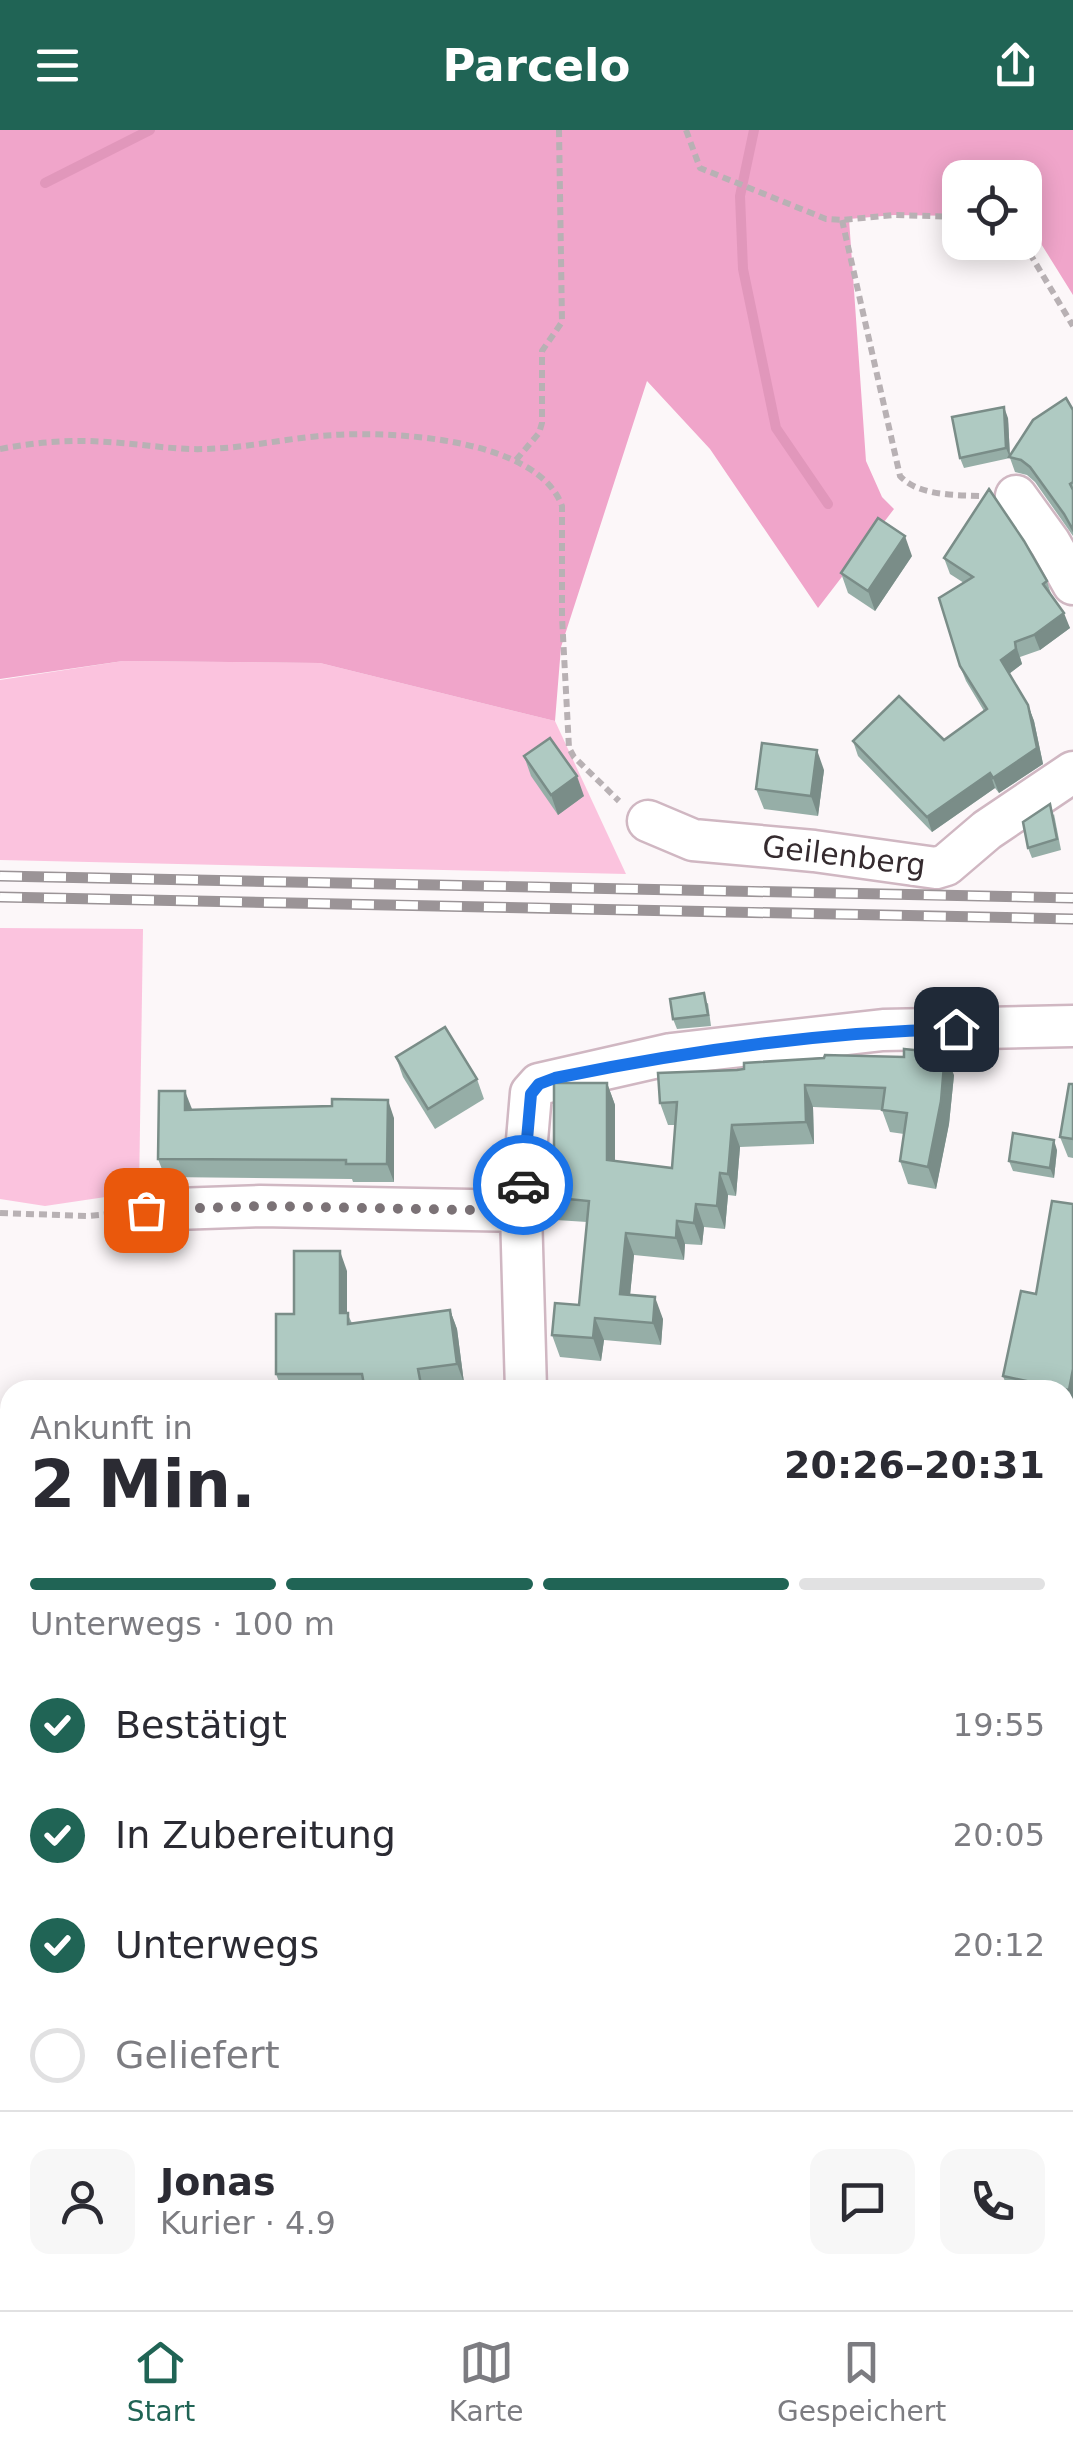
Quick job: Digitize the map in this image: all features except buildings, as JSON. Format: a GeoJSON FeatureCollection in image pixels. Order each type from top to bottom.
{"type":"FeatureCollection","features":[{"type":"Feature","properties":{"kind":"street"},"geometry":{"type":"LineString","coordinates":[[1016,496],[1073,584]]}},
{"type":"Feature","properties":{"kind":"street","name":"Geilenberg"},"geometry":{"type":"LineString","coordinates":[[648,822],[693,840],[814,850],[936,868],[946,865],[986,830],[1073,772]]}},
{"type":"Feature","properties":{"kind":"street"},"geometry":{"type":"LineString","coordinates":[[526,1380],[521,1211],[531,1094],[539,1084],[671,1054],[883,1030],[1073,1026]]}},
{"type":"Feature","properties":{"kind":"street"},"geometry":{"type":"LineString","coordinates":[[146,1210],[260,1206],[521,1211]]}},
{"type":"Feature","properties":{"kind":"path"},"geometry":{"type":"LineString","coordinates":[[516,460],[539,433],[542,351],[562,322],[559,130]]}},
{"type":"Feature","properties":{"kind":"path"},"geometry":{"type":"LineString","coordinates":[[686,130],[700,168],[813,216],[842,220],[894,215],[942,216]]}},
{"type":"Feature","properties":{"kind":"path"},"geometry":{"type":"LineString","coordinates":[[842,220],[900,476],[906,483],[925,490],[1016,496]]}},
{"type":"Feature","properties":{"kind":"path"},"geometry":{"type":"LineString","coordinates":[[1034,260],[1073,326]]}},
{"type":"Feature","properties":{"kind":"path"},"geometry":{"type":"LineString","coordinates":[[0,449],[72,440],[202,450],[335,435],[398,436],[464,445],[516,460],[548,481],[562,506],[562,634],[569,748],[603,787],[648,822]]}},
{"type":"Feature","properties":{"kind":"path"},"geometry":{"type":"LineString","coordinates":[[0,1213],[88,1216],[146,1210]]}},
{"type":"Feature","properties":{"kind":"shaded area"},"geometry":{"type":"Polygon","coordinates":[[[0,130],[1073,130],[1073,295],[1042,245],[1042,160],[942,160],[942,216],[849,219],[866,461],[882,497],[894,509],[818,608],[710,449],[647,381],[561,647],[555,721],[320,663],[123,661],[0,679],[0,130]]]}},
{"type":"Feature","properties":{"kind":"shaded area"},"geometry":{"type":"Polygon","coordinates":[[[123,661],[320,663],[555,721],[626,874],[0,860],[0,680],[123,661]]]}},
{"type":"Feature","properties":{"kind":"shaded area"},"geometry":{"type":"Polygon","coordinates":[[[0,928],[143,929],[139,1192],[45,1206],[0,1199],[0,928]]]}},
{"type":"Feature","properties":{"kind":"waterway"},"geometry":{"type":"LineString","coordinates":[[45,183],[150,130]]}},
{"type":"Feature","properties":{"kind":"waterway"},"geometry":{"type":"LineString","coordinates":[[754,130],[740,196],[743,269],[776,428],[828,504]]}},
{"type":"Feature","properties":{"kind":"railway"},"geometry":{"type":"LineString","coordinates":[[0,876],[1073,898]]}},
{"type":"Feature","properties":{"kind":"railway"},"geometry":{"type":"LineString","coordinates":[[0,897],[1073,919]]}},
{"type":"Feature","properties":{"kind":"way so far"},"geometry":{"type":"LineString","coordinates":[[146,1210],[260,1206],[521,1211],[523,1185]]}},
{"type":"Feature","properties":{"kind":"route"},"geometry":{"type":"LineString","coordinates":[[523,1185],[531,1094],[539,1084],[555,1078],[671,1054],[883,1030],[956,1029]]}}]}
